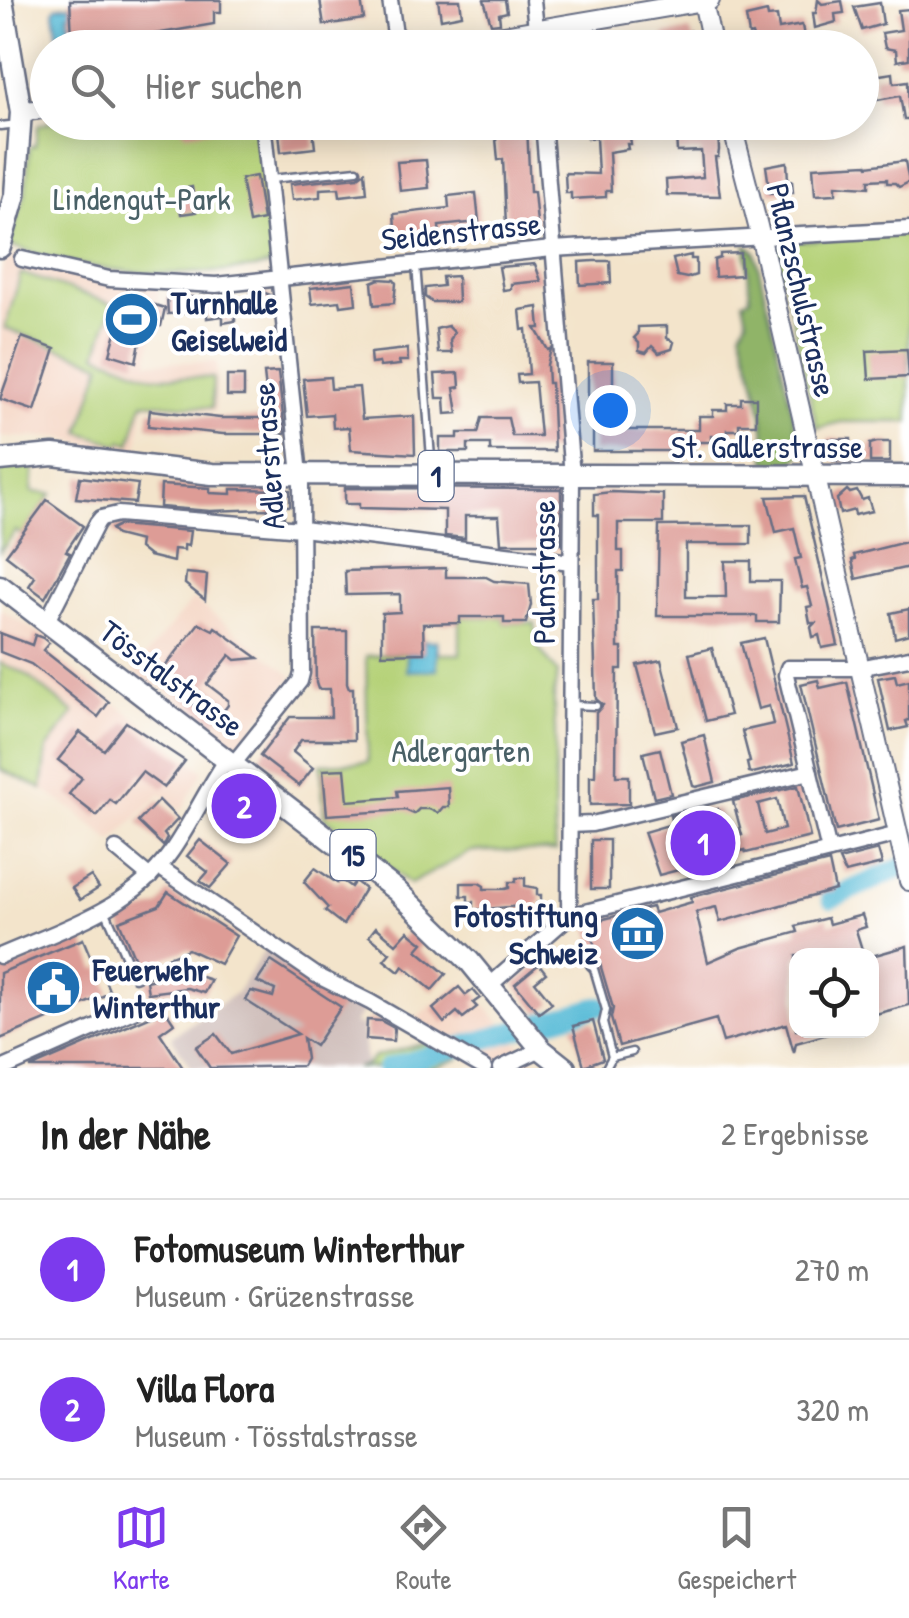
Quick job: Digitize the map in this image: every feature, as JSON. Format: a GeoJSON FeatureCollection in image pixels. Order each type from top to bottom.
{"type":"FeatureCollection","features":[{"type":"Feature","properties":{"kind":"main road"},"geometry":{"type":"LineString","coordinates":[[0,247],[15,195],[14,120],[2,0]]}},
{"type":"Feature","properties":{"kind":"main road","name":"St. Gallerstrasse"},"geometry":{"type":"LineString","coordinates":[[0,447],[62,445],[146,466]]}},
{"type":"Feature","properties":{"kind":"main road","name":"St. Gallerstrasse"},"geometry":{"type":"LineString","coordinates":[[0,460],[52,455],[212,474],[909,476]]}},
{"type":"Feature","properties":{"kind":"main road","name":"Tösstalstrasse"},"geometry":{"type":"LineString","coordinates":[[0,586],[396,890],[489,986],[529,1035],[566,1068]]}},
{"type":"Feature","properties":{"kind":"street"},"geometry":{"type":"LineString","coordinates":[[390,0],[395,30]]}},
{"type":"Feature","properties":{"kind":"street"},"geometry":{"type":"LineString","coordinates":[[533,0],[537,30]]}},
{"type":"Feature","properties":{"kind":"street"},"geometry":{"type":"LineString","coordinates":[[577,30],[706,0],[711,30]]}},
{"type":"Feature","properties":{"kind":"street","name":"Adlerstrasse"},"geometry":{"type":"LineString","coordinates":[[0,956],[105,910],[131,894],[154,872],[230,761],[300,681],[300,474],[265,140]]}},
{"type":"Feature","properties":{"kind":"street","name":"Palmstrasse"},"geometry":{"type":"LineString","coordinates":[[544,140],[572,476],[569,916]]}},
{"type":"Feature","properties":{"kind":"street","name":"Pflanzschulstrasse"},"geometry":{"type":"LineString","coordinates":[[736,140],[907,871]]}},
{"type":"Feature","properties":{"kind":"street","name":"Seidenstrasse"},"geometry":{"type":"LineString","coordinates":[[22,258],[77,274],[158,284],[216,285],[552,248],[909,229]]}},
{"type":"Feature","properties":{"kind":"street"},"geometry":{"type":"LineString","coordinates":[[47,621],[102,518],[118,514],[302,529],[571,562]]}},
{"type":"Feature","properties":{"kind":"street"},"geometry":{"type":"LineString","coordinates":[[829,851],[786,675],[788,668],[859,668],[909,658]]}},
{"type":"Feature","properties":{"kind":"street"},"geometry":{"type":"LineString","coordinates":[[570,825],[592,824],[810,772]]}},
{"type":"Feature","properties":{"kind":"street"},"geometry":{"type":"LineString","coordinates":[[489,986],[569,916],[898,834]]}},
{"type":"Feature","properties":{"kind":"street"},"geometry":{"type":"LineString","coordinates":[[116,848],[316,975],[480,1066]]}},
{"type":"Feature","properties":{"kind":"street"},"geometry":{"type":"LineString","coordinates":[[4,1068],[142,1007]]}},
{"type":"Feature","properties":{"kind":"street"},"geometry":{"type":"LineString","coordinates":[[501,1068],[529,1035]]}},
{"type":"Feature","properties":{"kind":"lane"},"geometry":{"type":"LineString","coordinates":[[270,179],[356,170]]}},
{"type":"Feature","properties":{"kind":"lane"},"geometry":{"type":"LineString","coordinates":[[416,263],[433,476]]}},
{"type":"Feature","properties":{"kind":"lane"},"geometry":{"type":"LineString","coordinates":[[570,706],[596,706]]}},
{"type":"Feature","properties":{"kind":"lane"},"geometry":{"type":"LineString","coordinates":[[105,910],[136,978],[172,963]]}},
{"type":"Feature","properties":{"kind":"lane"},"geometry":{"type":"LineString","coordinates":[[590,965],[606,1010],[602,1022],[612,1057],[606,1068]]}},
{"type":"Feature","properties":{"kind":"lane"},"geometry":{"type":"LineString","coordinates":[[612,1057],[632,1052]]}},
{"type":"Feature","properties":{"kind":"shaded area"},"geometry":{"type":"Polygon","coordinates":[[[15,256],[47,266],[158,284],[159,306],[148,362],[217,362],[215,412],[145,404],[136,454],[57,437],[0,437],[0,277],[4,263],[15,256]]]}},
{"type":"Feature","properties":{"kind":"shaded area"},"geometry":{"type":"Polygon","coordinates":[[[497,487],[564,488],[565,543],[561,551],[555,554],[502,548],[497,487]]]}},
{"type":"Feature","properties":{"kind":"shaded area"},"geometry":{"type":"Polygon","coordinates":[[[193,599],[293,676],[241,743],[233,743],[133,671],[193,599]]]}},
{"type":"Feature","properties":{"kind":"shaded area"},"geometry":{"type":"Polygon","coordinates":[[[0,609],[43,635],[54,645],[50,652],[203,771],[181,811],[161,794],[112,842],[42,789],[48,748],[75,713],[24,673],[0,663],[0,609]]]}},
{"type":"Feature","properties":{"kind":"shaded area"},"geometry":{"type":"Polygon","coordinates":[[[267,947],[367,1006],[354,1024],[362,1025],[366,1064],[354,1068],[192,1068],[171,1037],[236,993],[267,947]]]}},
{"type":"Feature","properties":{"kind":"shaded area"},"geometry":{"type":"Polygon","coordinates":[[[463,982],[539,1068],[484,1068],[408,1024],[463,982]]]}},
{"type":"Feature","properties":{"kind":"green space","name":"Lindengut-Park"},"geometry":{"type":"Polygon","coordinates":[[[36,140],[262,140],[274,264],[200,273],[144,272],[62,261],[9,245],[25,194],[30,146],[35,146],[36,140]]]}},
{"type":"Feature","properties":{"kind":"green space"},"geometry":{"type":"Polygon","coordinates":[[[909,234],[909,422],[841,422],[817,428],[776,248],[783,242],[909,234]]]}},
{"type":"Feature","properties":{"kind":"green space"},"geometry":{"type":"Polygon","coordinates":[[[746,244],[755,251],[802,453],[793,463],[766,462],[762,412],[741,331],[747,319],[743,301],[750,298],[746,244]]]}},
{"type":"Feature","properties":{"kind":"green space"},"geometry":{"type":"Polygon","coordinates":[[[21,273],[113,304],[97,354],[151,376],[213,378],[212,408],[143,402],[130,444],[122,441],[120,445],[80,432],[102,364],[5,328],[21,273]]]}},
{"type":"Feature","properties":{"kind":"green space"},"geometry":{"type":"Polygon","coordinates":[[[34,464],[32,492],[52,494],[22,535],[16,531],[0,552],[0,468],[34,464]]]}},
{"type":"Feature","properties":{"kind":"green space","name":"Adlergarten"},"geometry":{"type":"Polygon","coordinates":[[[460,617],[504,617],[505,623],[535,623],[538,647],[558,673],[554,701],[556,851],[472,851],[410,884],[324,817],[321,764],[368,762],[366,656],[423,653],[437,641],[438,654],[460,654],[460,617]]]}},
{"type":"Feature","properties":{"kind":"green space"},"geometry":{"type":"Polygon","coordinates":[[[0,663],[24,673],[74,713],[47,749],[42,789],[0,769],[0,663]]]}},
{"type":"Feature","properties":{"kind":"green space"},"geometry":{"type":"Polygon","coordinates":[[[429,1042],[458,1059],[432,1068],[356,1068],[367,1065],[374,1057],[429,1042]]]}},
{"type":"Feature","properties":{"kind":"water"},"geometry":{"type":"Polygon","coordinates":[[[70,5],[71,30],[57,30],[56,7],[70,5]]]}},
{"type":"Feature","properties":{"kind":"water"},"geometry":{"type":"Polygon","coordinates":[[[423,641],[437,641],[437,670],[407,671],[407,654],[423,653],[423,641]]]}},
{"type":"Feature","properties":{"kind":"building"},"geometry":{"type":"Polygon","coordinates":[[[70,0],[221,0],[221,12],[214,12],[214,24],[179,30],[72,30],[70,0]]]}},
{"type":"Feature","properties":{"kind":"building"},"geometry":{"type":"Polygon","coordinates":[[[320,0],[361,0],[364,19],[324,25],[320,0]]]}},
{"type":"Feature","properties":{"kind":"building"},"geometry":{"type":"Polygon","coordinates":[[[438,0],[460,0],[462,15],[441,19],[438,0]]]}},
{"type":"Feature","properties":{"kind":"building"},"geometry":{"type":"Polygon","coordinates":[[[484,0],[505,0],[507,12],[499,14],[500,23],[491,24],[484,0]]]}},
{"type":"Feature","properties":{"kind":"building"},"geometry":{"type":"Polygon","coordinates":[[[818,0],[822,4],[842,1],[844,13],[835,14],[836,22],[815,28],[813,13],[818,0]]]}},
{"type":"Feature","properties":{"kind":"building"},"geometry":{"type":"Polygon","coordinates":[[[880,3],[883,24],[862,30],[854,7],[880,3]]]}},
{"type":"Feature","properties":{"kind":"building"},"geometry":{"type":"Polygon","coordinates":[[[909,9],[909,59],[897,61],[896,50],[885,48],[882,33],[901,30],[898,10],[909,9]]]}},
{"type":"Feature","properties":{"kind":"building"},"geometry":{"type":"Polygon","coordinates":[[[767,12],[768,17],[777,16],[779,29],[802,25],[803,30],[748,30],[746,17],[767,12]]]}},
{"type":"Feature","properties":{"kind":"building"},"geometry":{"type":"Polygon","coordinates":[[[893,73],[894,83],[908,81],[909,119],[904,119],[900,96],[879,100],[879,75],[893,73]]]}},
{"type":"Feature","properties":{"kind":"building"},"geometry":{"type":"Polygon","coordinates":[[[280,140],[314,140],[315,148],[281,152],[280,140]]]}},
{"type":"Feature","properties":{"kind":"building"},"geometry":{"type":"Polygon","coordinates":[[[496,140],[528,140],[530,192],[534,192],[537,223],[506,226],[503,159],[498,160],[496,140]]]}},
{"type":"Feature","properties":{"kind":"building"},"geometry":{"type":"Polygon","coordinates":[[[596,140],[630,140],[628,149],[609,152],[611,191],[606,191],[606,197],[571,199],[571,193],[566,193],[565,173],[598,174],[596,140]]]}},
{"type":"Feature","properties":{"kind":"building"},"geometry":{"type":"Polygon","coordinates":[[[676,140],[718,140],[715,157],[720,196],[667,195],[666,180],[703,177],[701,151],[677,152],[676,140]]]}},
{"type":"Feature","properties":{"kind":"building"},"geometry":{"type":"Polygon","coordinates":[[[426,160],[429,188],[400,191],[397,162],[426,160]]]}},
{"type":"Feature","properties":{"kind":"building"},"geometry":{"type":"Polygon","coordinates":[[[905,161],[909,182],[899,187],[887,183],[887,179],[869,180],[869,187],[836,185],[836,194],[815,195],[813,167],[905,161]]]}},
{"type":"Feature","properties":{"kind":"building"},"geometry":{"type":"Polygon","coordinates":[[[787,162],[793,192],[770,193],[766,166],[787,162]]]}},
{"type":"Feature","properties":{"kind":"building"},"geometry":{"type":"Polygon","coordinates":[[[365,172],[367,193],[340,196],[339,188],[320,189],[320,197],[292,200],[290,184],[358,177],[365,172]]]}},
{"type":"Feature","properties":{"kind":"building"},"geometry":{"type":"Polygon","coordinates":[[[256,176],[263,220],[249,223],[241,179],[256,176]]]}},
{"type":"Feature","properties":{"kind":"building"},"geometry":{"type":"Polygon","coordinates":[[[192,187],[196,212],[181,214],[177,190],[192,187]]]}},
{"type":"Feature","properties":{"kind":"building"},"geometry":{"type":"Polygon","coordinates":[[[476,193],[479,222],[439,226],[440,238],[396,242],[394,214],[449,208],[448,196],[476,193]]]}},
{"type":"Feature","properties":{"kind":"building"},"geometry":{"type":"Polygon","coordinates":[[[740,253],[741,275],[715,277],[714,260],[720,254],[740,253]]]}},
{"type":"Feature","properties":{"kind":"building"},"geometry":{"type":"Polygon","coordinates":[[[691,255],[691,259],[696,259],[696,275],[677,276],[673,259],[691,255]]]}},
{"type":"Feature","properties":{"kind":"building"},"geometry":{"type":"Polygon","coordinates":[[[610,261],[611,283],[580,285],[579,262],[610,261]]]}},
{"type":"Feature","properties":{"kind":"building"},"geometry":{"type":"Polygon","coordinates":[[[535,264],[541,281],[511,284],[511,289],[503,290],[499,267],[535,264]]]}},
{"type":"Feature","properties":{"kind":"building"},"geometry":{"type":"Polygon","coordinates":[[[457,276],[458,302],[432,302],[425,297],[425,288],[443,286],[442,277],[457,276]]]}},
{"type":"Feature","properties":{"kind":"building"},"geometry":{"type":"Polygon","coordinates":[[[379,279],[396,283],[394,303],[374,305],[372,282],[379,279]]]}},
{"type":"Feature","properties":{"kind":"building"},"geometry":{"type":"Polygon","coordinates":[[[354,283],[356,304],[312,304],[310,288],[354,283]]]}},
{"type":"Feature","properties":{"kind":"building"},"geometry":{"type":"Polygon","coordinates":[[[250,294],[270,295],[272,313],[252,316],[250,294]]]}},
{"type":"Feature","properties":{"kind":"building","name":"Turnhalle Geiselweid"},"geometry":{"type":"Polygon","coordinates":[[[126,296],[165,308],[161,326],[143,327],[136,362],[110,354],[126,296]]]}},
{"type":"Feature","properties":{"kind":"building"},"geometry":{"type":"Polygon","coordinates":[[[192,297],[192,303],[235,299],[235,321],[223,323],[223,316],[207,318],[207,312],[168,314],[167,298],[192,297]]]}},
{"type":"Feature","properties":{"kind":"building"},"geometry":{"type":"Polygon","coordinates":[[[538,307],[540,328],[535,328],[551,349],[547,365],[554,451],[490,451],[490,444],[468,444],[468,452],[440,452],[440,438],[478,433],[482,418],[508,418],[512,436],[540,436],[535,382],[518,383],[517,375],[529,374],[526,329],[522,330],[520,310],[538,307]]]}},
{"type":"Feature","properties":{"kind":"building"},"geometry":{"type":"Polygon","coordinates":[[[448,326],[454,332],[450,341],[452,353],[438,353],[436,329],[448,326]]]}},
{"type":"Feature","properties":{"kind":"building"},"geometry":{"type":"Polygon","coordinates":[[[667,326],[667,338],[674,342],[672,349],[659,353],[652,346],[646,353],[639,351],[634,338],[638,327],[667,326]]]}},
{"type":"Feature","properties":{"kind":"building"},"geometry":{"type":"Polygon","coordinates":[[[22,337],[55,349],[35,411],[0,399],[22,337]]]}},
{"type":"Feature","properties":{"kind":"building"},"geometry":{"type":"Polygon","coordinates":[[[407,349],[408,361],[399,361],[400,365],[371,364],[370,353],[407,349]]]}},
{"type":"Feature","properties":{"kind":"building"},"geometry":{"type":"Polygon","coordinates":[[[907,349],[909,377],[869,379],[867,351],[907,349]]]}},
{"type":"Feature","properties":{"kind":"building"},"geometry":{"type":"Polygon","coordinates":[[[588,362],[613,362],[613,430],[699,430],[699,416],[727,410],[727,404],[741,404],[741,398],[756,398],[756,424],[739,424],[739,430],[727,430],[728,436],[711,436],[711,442],[693,442],[693,451],[593,451],[593,425],[588,425],[588,362]]]}},
{"type":"Feature","properties":{"kind":"building"},"geometry":{"type":"Polygon","coordinates":[[[278,372],[285,434],[223,434],[148,426],[150,410],[220,418],[269,418],[264,373],[278,372]]]}},
{"type":"Feature","properties":{"kind":"building"},"geometry":{"type":"Polygon","coordinates":[[[459,373],[460,387],[454,388],[458,413],[446,414],[445,398],[437,398],[435,374],[459,373]]]}},
{"type":"Feature","properties":{"kind":"building"},"geometry":{"type":"Polygon","coordinates":[[[227,376],[244,376],[244,396],[227,396],[227,376]]]}},
{"type":"Feature","properties":{"kind":"building"},"geometry":{"type":"Polygon","coordinates":[[[330,377],[331,389],[359,387],[362,419],[414,416],[415,454],[351,450],[349,427],[333,428],[332,414],[307,416],[303,379],[330,377]]]}},
{"type":"Feature","properties":{"kind":"building"},"geometry":{"type":"Polygon","coordinates":[[[828,439],[851,439],[852,461],[833,461],[828,439]]]}},
{"type":"Feature","properties":{"kind":"building"},"geometry":{"type":"Polygon","coordinates":[[[890,442],[890,462],[870,462],[870,444],[890,442]]]}},
{"type":"Feature","properties":{"kind":"building"},"geometry":{"type":"Polygon","coordinates":[[[80,477],[138,484],[135,503],[76,498],[80,477]]]}},
{"type":"Feature","properties":{"kind":"building"},"geometry":{"type":"Polygon","coordinates":[[[161,485],[210,488],[210,493],[231,494],[231,489],[290,490],[290,506],[284,506],[284,517],[268,516],[268,509],[210,511],[160,507],[161,485]]]}},
{"type":"Feature","properties":{"kind":"building"},"geometry":{"type":"Polygon","coordinates":[[[345,488],[561,489],[561,543],[501,543],[499,516],[465,516],[465,538],[445,536],[445,510],[359,508],[359,504],[345,504],[345,488]]]}},
{"type":"Feature","properties":{"kind":"building"},"geometry":{"type":"Polygon","coordinates":[[[847,490],[857,491],[862,500],[868,498],[872,511],[840,514],[837,499],[847,490]]]}},
{"type":"Feature","properties":{"kind":"building"},"geometry":{"type":"Polygon","coordinates":[[[594,494],[663,494],[663,523],[618,523],[623,571],[618,571],[618,648],[622,648],[622,669],[617,669],[616,776],[629,776],[629,804],[590,805],[590,776],[595,776],[596,713],[603,705],[596,699],[593,599],[598,599],[598,515],[594,515],[594,494]]]}},
{"type":"Feature","properties":{"kind":"building"},"geometry":{"type":"Polygon","coordinates":[[[804,496],[838,645],[822,648],[819,635],[813,637],[811,627],[815,623],[810,623],[807,607],[812,606],[807,587],[802,588],[795,559],[801,558],[794,528],[776,532],[767,497],[804,496]]]}},
{"type":"Feature","properties":{"kind":"building"},"geometry":{"type":"Polygon","coordinates":[[[47,500],[83,526],[66,551],[70,553],[45,598],[29,586],[35,577],[6,555],[47,500]]]}},
{"type":"Feature","properties":{"kind":"building"},"geometry":{"type":"Polygon","coordinates":[[[119,525],[190,531],[188,546],[184,545],[184,550],[174,549],[173,562],[149,556],[139,548],[140,541],[116,535],[111,529],[119,525]]]}},
{"type":"Feature","properties":{"kind":"building"},"geometry":{"type":"Polygon","coordinates":[[[751,525],[751,544],[686,544],[686,597],[726,597],[725,561],[751,561],[751,581],[780,581],[779,622],[757,622],[757,616],[657,616],[659,526],[751,525]]]}},
{"type":"Feature","properties":{"kind":"building"},"geometry":{"type":"Polygon","coordinates":[[[909,541],[909,567],[856,579],[854,555],[909,541]]]}},
{"type":"Feature","properties":{"kind":"building"},"geometry":{"type":"Polygon","coordinates":[[[446,568],[446,577],[486,577],[529,584],[531,605],[526,623],[504,623],[504,617],[460,617],[460,623],[423,624],[424,653],[382,654],[382,613],[400,612],[400,594],[346,595],[345,571],[446,568]]]}},
{"type":"Feature","properties":{"kind":"building"},"geometry":{"type":"Polygon","coordinates":[[[186,573],[207,575],[205,600],[185,584],[186,573]]]}},
{"type":"Feature","properties":{"kind":"building"},"geometry":{"type":"Polygon","coordinates":[[[909,609],[909,634],[895,638],[891,613],[909,609]]]}},
{"type":"Feature","properties":{"kind":"building"},"geometry":{"type":"Polygon","coordinates":[[[199,623],[213,630],[215,627],[258,658],[236,660],[230,655],[207,684],[228,700],[215,722],[179,693],[182,688],[161,672],[199,623]]]}},
{"type":"Feature","properties":{"kind":"building"},"geometry":{"type":"Polygon","coordinates":[[[315,631],[347,631],[347,683],[353,688],[354,740],[301,740],[293,752],[313,768],[299,786],[260,756],[290,717],[331,717],[330,689],[318,689],[316,683],[315,631]]]}},
{"type":"Feature","properties":{"kind":"building"},"geometry":{"type":"Polygon","coordinates":[[[0,633],[32,645],[35,635],[49,643],[43,650],[109,702],[98,717],[31,664],[0,652],[0,633]]]}},
{"type":"Feature","properties":{"kind":"building"},"geometry":{"type":"Polygon","coordinates":[[[764,638],[794,763],[753,773],[749,772],[742,731],[773,724],[769,706],[758,709],[741,643],[764,638]]]}},
{"type":"Feature","properties":{"kind":"building"},"geometry":{"type":"Polygon","coordinates":[[[712,648],[730,715],[706,721],[689,654],[712,648]]]}},
{"type":"Feature","properties":{"kind":"building"},"geometry":{"type":"Polygon","coordinates":[[[661,660],[678,727],[655,732],[637,665],[661,660]]]}},
{"type":"Feature","properties":{"kind":"building"},"geometry":{"type":"Polygon","coordinates":[[[895,675],[897,683],[909,680],[909,720],[908,727],[890,731],[878,678],[895,675]]]}},
{"type":"Feature","properties":{"kind":"building"},"geometry":{"type":"Polygon","coordinates":[[[818,680],[820,688],[847,682],[879,820],[836,831],[801,684],[818,680]]]}},
{"type":"Feature","properties":{"kind":"building"},"geometry":{"type":"Polygon","coordinates":[[[126,722],[185,761],[164,788],[142,772],[116,804],[110,800],[97,816],[69,794],[82,778],[58,760],[80,732],[104,750],[126,722]]]}},
{"type":"Feature","properties":{"kind":"building"},"geometry":{"type":"Polygon","coordinates":[[[704,735],[715,782],[696,787],[681,741],[704,735]]]}},
{"type":"Feature","properties":{"kind":"building"},"geometry":{"type":"Polygon","coordinates":[[[660,749],[671,794],[654,798],[643,753],[660,749]]]}},
{"type":"Feature","properties":{"kind":"building"},"geometry":{"type":"Polygon","coordinates":[[[345,769],[348,801],[398,797],[397,791],[448,787],[449,807],[438,813],[419,809],[414,814],[405,810],[327,815],[323,770],[345,769]]]}},
{"type":"Feature","properties":{"kind":"building"},"geometry":{"type":"Polygon","coordinates":[[[234,784],[268,813],[254,830],[237,815],[226,829],[216,821],[228,806],[225,796],[234,784]]]}},
{"type":"Feature","properties":{"kind":"building"},"geometry":{"type":"Polygon","coordinates":[[[798,786],[810,837],[729,854],[659,875],[644,832],[672,824],[670,816],[706,808],[707,812],[718,809],[725,839],[742,835],[733,801],[798,786]],[[777,799],[758,804],[765,834],[784,829],[777,799]]]}},
{"type":"Feature","properties":{"kind":"building"},"geometry":{"type":"Polygon","coordinates":[[[159,800],[178,819],[164,834],[167,838],[163,846],[138,822],[159,800]]]}},
{"type":"Feature","properties":{"kind":"building"},"geometry":{"type":"Polygon","coordinates":[[[200,840],[231,864],[210,888],[200,881],[208,872],[187,856],[200,840]]]}},
{"type":"Feature","properties":{"kind":"building"},"geometry":{"type":"Polygon","coordinates":[[[591,840],[609,840],[609,889],[591,889],[591,840]]]}},
{"type":"Feature","properties":{"kind":"building"},"geometry":{"type":"Polygon","coordinates":[[[878,850],[882,864],[845,873],[839,860],[878,850]]]}},
{"type":"Feature","properties":{"kind":"building"},"geometry":{"type":"Polygon","coordinates":[[[829,862],[835,890],[720,922],[716,907],[696,912],[708,962],[740,948],[798,932],[796,926],[827,918],[829,924],[862,915],[866,927],[856,930],[862,948],[789,948],[789,1035],[786,1024],[723,1042],[716,1019],[619,1046],[611,1018],[613,1008],[588,923],[652,907],[654,913],[692,902],[691,897],[829,862]]]}},
{"type":"Feature","properties":{"kind":"building"},"geometry":{"type":"Polygon","coordinates":[[[315,868],[337,883],[340,879],[351,887],[355,881],[365,889],[343,925],[325,911],[328,908],[304,882],[315,868]]]}},
{"type":"Feature","properties":{"kind":"building"},"geometry":{"type":"Polygon","coordinates":[[[91,876],[99,888],[80,900],[72,888],[91,876]]]}},
{"type":"Feature","properties":{"kind":"building"},"geometry":{"type":"Polygon","coordinates":[[[516,878],[525,878],[525,886],[537,888],[537,895],[541,895],[537,910],[530,910],[530,914],[521,914],[521,906],[473,910],[468,896],[461,896],[461,883],[505,889],[516,878]]]}},
{"type":"Feature","properties":{"kind":"building"},"geometry":{"type":"Polygon","coordinates":[[[168,892],[236,936],[220,964],[188,949],[139,969],[119,921],[159,906],[168,892]]]}},
{"type":"Feature","properties":{"kind":"building"},"geometry":{"type":"Polygon","coordinates":[[[376,927],[396,944],[408,931],[423,943],[417,950],[446,974],[432,990],[403,966],[399,972],[384,960],[390,953],[369,936],[376,927]]]}},
{"type":"Feature","properties":{"kind":"building","name":"Feuerwehr Winterthur"},"geometry":{"type":"Polygon","coordinates":[[[83,939],[110,993],[0,1039],[0,973],[83,939]]]}},
{"type":"Feature","properties":{"kind":"building"},"geometry":{"type":"Polygon","coordinates":[[[907,946],[909,1005],[879,1013],[879,954],[907,946]]]}},
{"type":"Feature","properties":{"kind":"building"},"geometry":{"type":"Polygon","coordinates":[[[271,961],[341,1007],[315,1046],[303,1038],[306,1059],[302,1066],[210,1068],[196,1047],[216,1034],[231,1054],[298,1034],[245,1000],[251,991],[273,997],[275,990],[257,982],[271,961]]]}},
{"type":"Feature","properties":{"kind":"building"},"geometry":{"type":"Polygon","coordinates":[[[539,964],[546,973],[535,982],[552,1003],[539,1013],[515,984],[539,964]]]}},
{"type":"Feature","properties":{"kind":"building"},"geometry":{"type":"Polygon","coordinates":[[[186,972],[211,980],[204,993],[187,988],[148,993],[146,981],[186,972]]]}},
{"type":"Feature","properties":{"kind":"building"},"geometry":{"type":"Polygon","coordinates":[[[459,987],[466,995],[473,990],[480,998],[473,1003],[477,1007],[463,1018],[457,1012],[444,1023],[433,1009],[459,987]]]}},
{"type":"Feature","properties":{"kind":"building"},"geometry":{"type":"Polygon","coordinates":[[[162,1005],[174,1023],[160,1033],[183,1068],[30,1068],[156,1014],[154,1011],[162,1005]]]}},
{"type":"Feature","properties":{"kind":"building"},"geometry":{"type":"Polygon","coordinates":[[[367,1020],[381,1021],[394,1028],[393,1041],[366,1039],[367,1020]]]}},
{"type":"Feature","properties":{"kind":"building"},"geometry":{"type":"Polygon","coordinates":[[[593,1021],[603,1059],[584,1066],[573,1026],[593,1021]]]}},
{"type":"Feature","properties":{"kind":"building"},"geometry":{"type":"Polygon","coordinates":[[[790,1038],[814,1038],[796,1043],[794,1053],[790,1038]]]}},
{"type":"Feature","properties":{"kind":"waterway"},"geometry":{"type":"LineString","coordinates":[[831,899],[909,864]]}},
{"type":"Feature","properties":{"kind":"waterway"},"geometry":{"type":"LineString","coordinates":[[387,1068],[600,1006]]}},
{"type":"Feature","properties":{"kind":"place","name":"Turnhalle Geiselweid"},"geometry":{"type":"Point","coordinates":[132,320]}},
{"type":"Feature","properties":{"kind":"place","name":"Villa Flora"},"geometry":{"type":"Point","coordinates":[244,806]}},
{"type":"Feature","properties":{"kind":"place","name":"Fotomuseum Winterthur"},"geometry":{"type":"Point","coordinates":[703,843]}},
{"type":"Feature","properties":{"kind":"place","name":"Fotostiftung Schweiz"},"geometry":{"type":"Point","coordinates":[637,933]}},
{"type":"Feature","properties":{"kind":"place","name":"Feuerwehr Winterthur"},"geometry":{"type":"Point","coordinates":[54,987]}}]}
